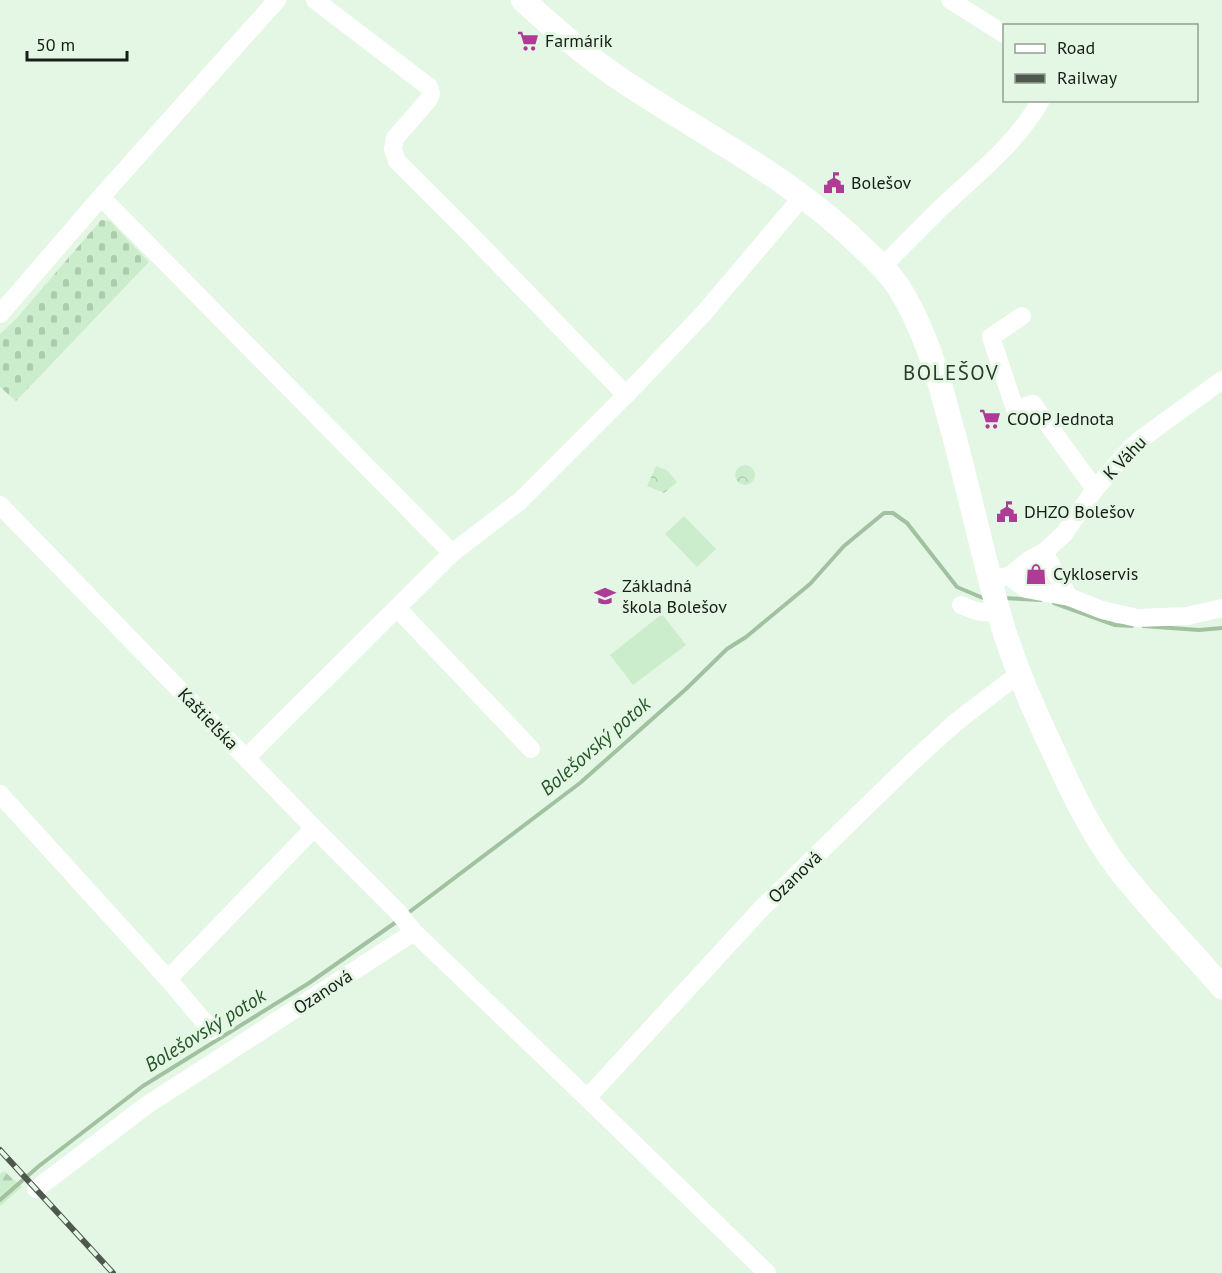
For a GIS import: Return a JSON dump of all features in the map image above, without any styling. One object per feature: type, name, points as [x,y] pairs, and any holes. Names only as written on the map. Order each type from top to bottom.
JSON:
[{"type":"main road","points":[[523,0],[588,57],[617,78],[754,162],[803,196],[853,238],[897,285],[933,359],[1019,674],[1070,789],[1117,866],[1222,987]]},
{"type":"street","points":[[0,314],[276,0]]},
{"type":"street","points":[[315,0],[429,87],[431,93],[429,99],[395,138],[393,149],[397,161],[626,395]]},
{"type":"street","points":[[950,0],[1003,33]]},
{"type":"street","points":[[882,267],[934,214],[1004,149],[1034,113],[1040,102]]},
{"type":"street","points":[[246,759],[452,553],[520,501],[626,395],[704,313],[803,196]]},
{"type":"street","points":[[101,197],[452,553]]},
{"type":"street","points":[[1022,316],[991,337],[1015,409],[1033,404],[1095,489]]},
{"type":"street","name":"K Váhu","points":[[998,591],[1029,560],[1044,552],[1064,534],[1095,489],[1140,439],[1222,380]]},
{"type":"street","name":"Kaštieľska","points":[[0,505],[406,922]]},
{"type":"street","points":[[1044,552],[1069,597]]},
{"type":"street","points":[[961,606],[988,614],[998,591],[1026,589],[1069,597],[1102,610],[1137,618],[1187,616],[1222,608]]},
{"type":"street","points":[[397,608],[531,749]]},
{"type":"street","name":"Ozanová","points":[[587,1098],[760,910],[911,763],[956,722],[1019,674]]},
{"type":"street","points":[[0,794],[212,1031]]},
{"type":"street","points":[[168,980],[314,828]]},
{"type":"street","points":[[406,922],[767,1273]]},
{"type":"street","name":"Ozanová","points":[[36,1189],[147,1105],[406,922]]},
{"type":"green space","points":[[101,220],[110,221],[149,262],[16,401],[0,387],[0,334],[16,319]]},
{"type":"green space","points":[[741,465],[749,465],[755,471],[755,479],[749,485],[741,485],[735,479],[735,471]]},
{"type":"green space","points":[[656,466],[667,470],[677,482],[664,493],[647,486]]},
{"type":"green space","points":[[684,516],[716,549],[697,567],[665,534]]},
{"type":"green space","points":[[662,614],[686,645],[633,685],[610,655]]},
{"type":"green space","points":[[4,1171],[22,1187],[0,1206],[0,1174]]},
{"type":"waterway","name":"Bolešovský potok","points":[[408,913],[580,783],[686,689],[727,649],[746,637],[810,584],[844,546],[884,513],[893,513],[907,523],[957,587],[987,598]]},
{"type":"waterway","name":"Bolešovský potok","points":[[1003,598],[1041,600]]},
{"type":"waterway","name":"Bolešovský potok","points":[[1054,603],[1115,625],[1132,626]]},
{"type":"waterway","name":"Bolešovský potok","points":[[1143,626],[1199,630],[1222,628]]},
{"type":"waterway","name":"Bolešovský potok","points":[[0,1200],[39,1166],[143,1086],[309,983],[399,920]]},
{"type":"railway","points":[[0,1150],[113,1273]]},
{"type":"place","name":"Farmárik","points":[[528,41]]},
{"type":"place","name":"Bolešov","points":[[834,183]]},
{"type":"place","name":"COOP Jednota","points":[[990,419]]},
{"type":"place","name":"DHZO Bolešov","points":[[1007,512]]},
{"type":"place","name":"Cykloservis","points":[[1036,574]]},
{"type":"place","name":"Základná škola Bolešov","points":[[605,596]]},
{"type":"district","name":"BOLEŠOV","points":[[951,373]]}]
